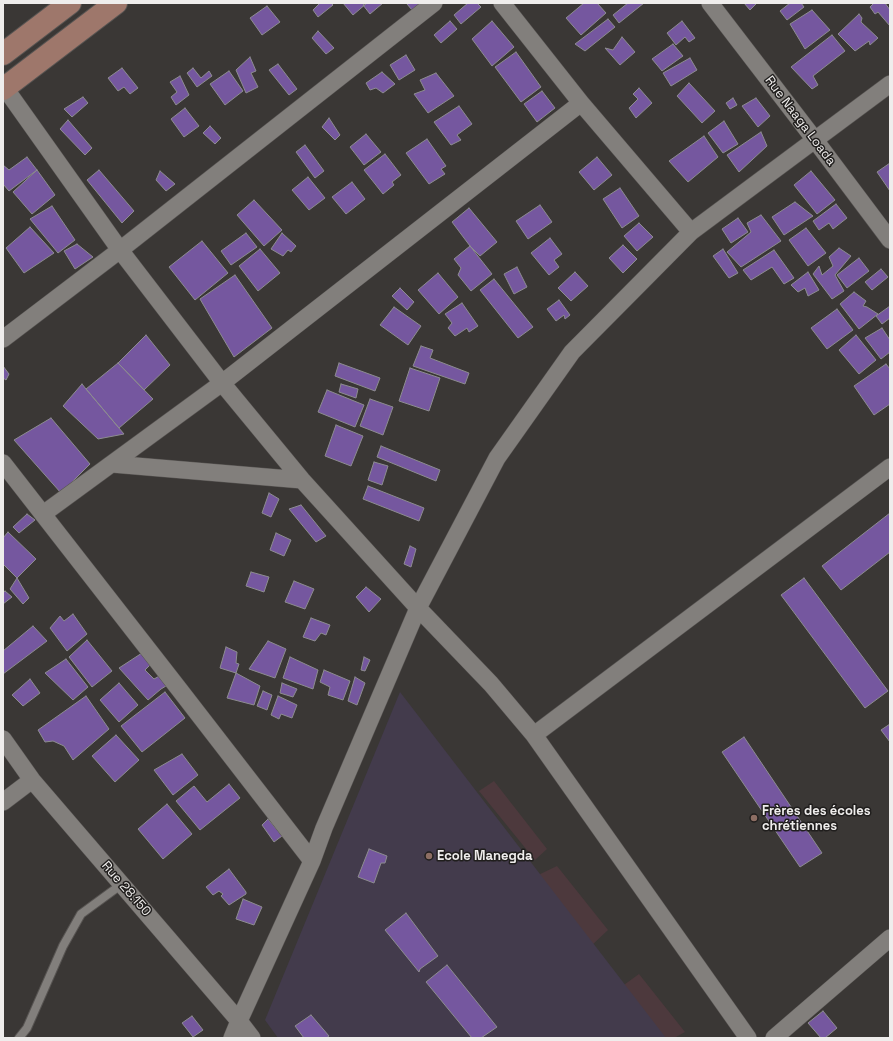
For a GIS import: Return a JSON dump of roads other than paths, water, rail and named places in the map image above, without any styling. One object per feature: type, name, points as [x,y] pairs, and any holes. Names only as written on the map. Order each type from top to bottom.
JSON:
[{"type":"main road","points":[[3,54],[70,3]]},
{"type":"main road","points":[[4,88],[116,3]]},
{"type":"street","points":[[3,339],[120,250],[434,3]]},
{"type":"street","points":[[502,3],[581,103],[691,232]]},
{"type":"street","name":"Rue Naaga Loada","points":[[710,3],[890,240]]},
{"type":"street","points":[[232,1038],[312,861],[324,828],[418,608],[497,458],[572,352],[691,232],[890,84]]},
{"type":"street","points":[[4,88],[120,250],[222,383],[302,480],[418,608],[491,684],[534,734],[748,1038]]},
{"type":"street","points":[[43,514],[222,383],[581,103]]},
{"type":"street","points":[[3,463],[175,682],[312,861]]},
{"type":"street","points":[[112,464],[302,480]]},
{"type":"street","points":[[534,734],[890,467]]},
{"type":"street","name":"Rue 28.150","points":[[3,739],[32,780],[252,1038]]},
{"type":"street","points":[[3,802],[32,780]]},
{"type":"street","points":[[774,1038],[890,938]]},
{"type":"lane","points":[[19,1038],[28,1028],[63,946],[81,914],[122,884]]},
{"type":"place","name":"Frères des écoles chrétiennes","points":[[754,818]]},
{"type":"place","name":"Ecole Manegda","points":[[429,856]]}]
